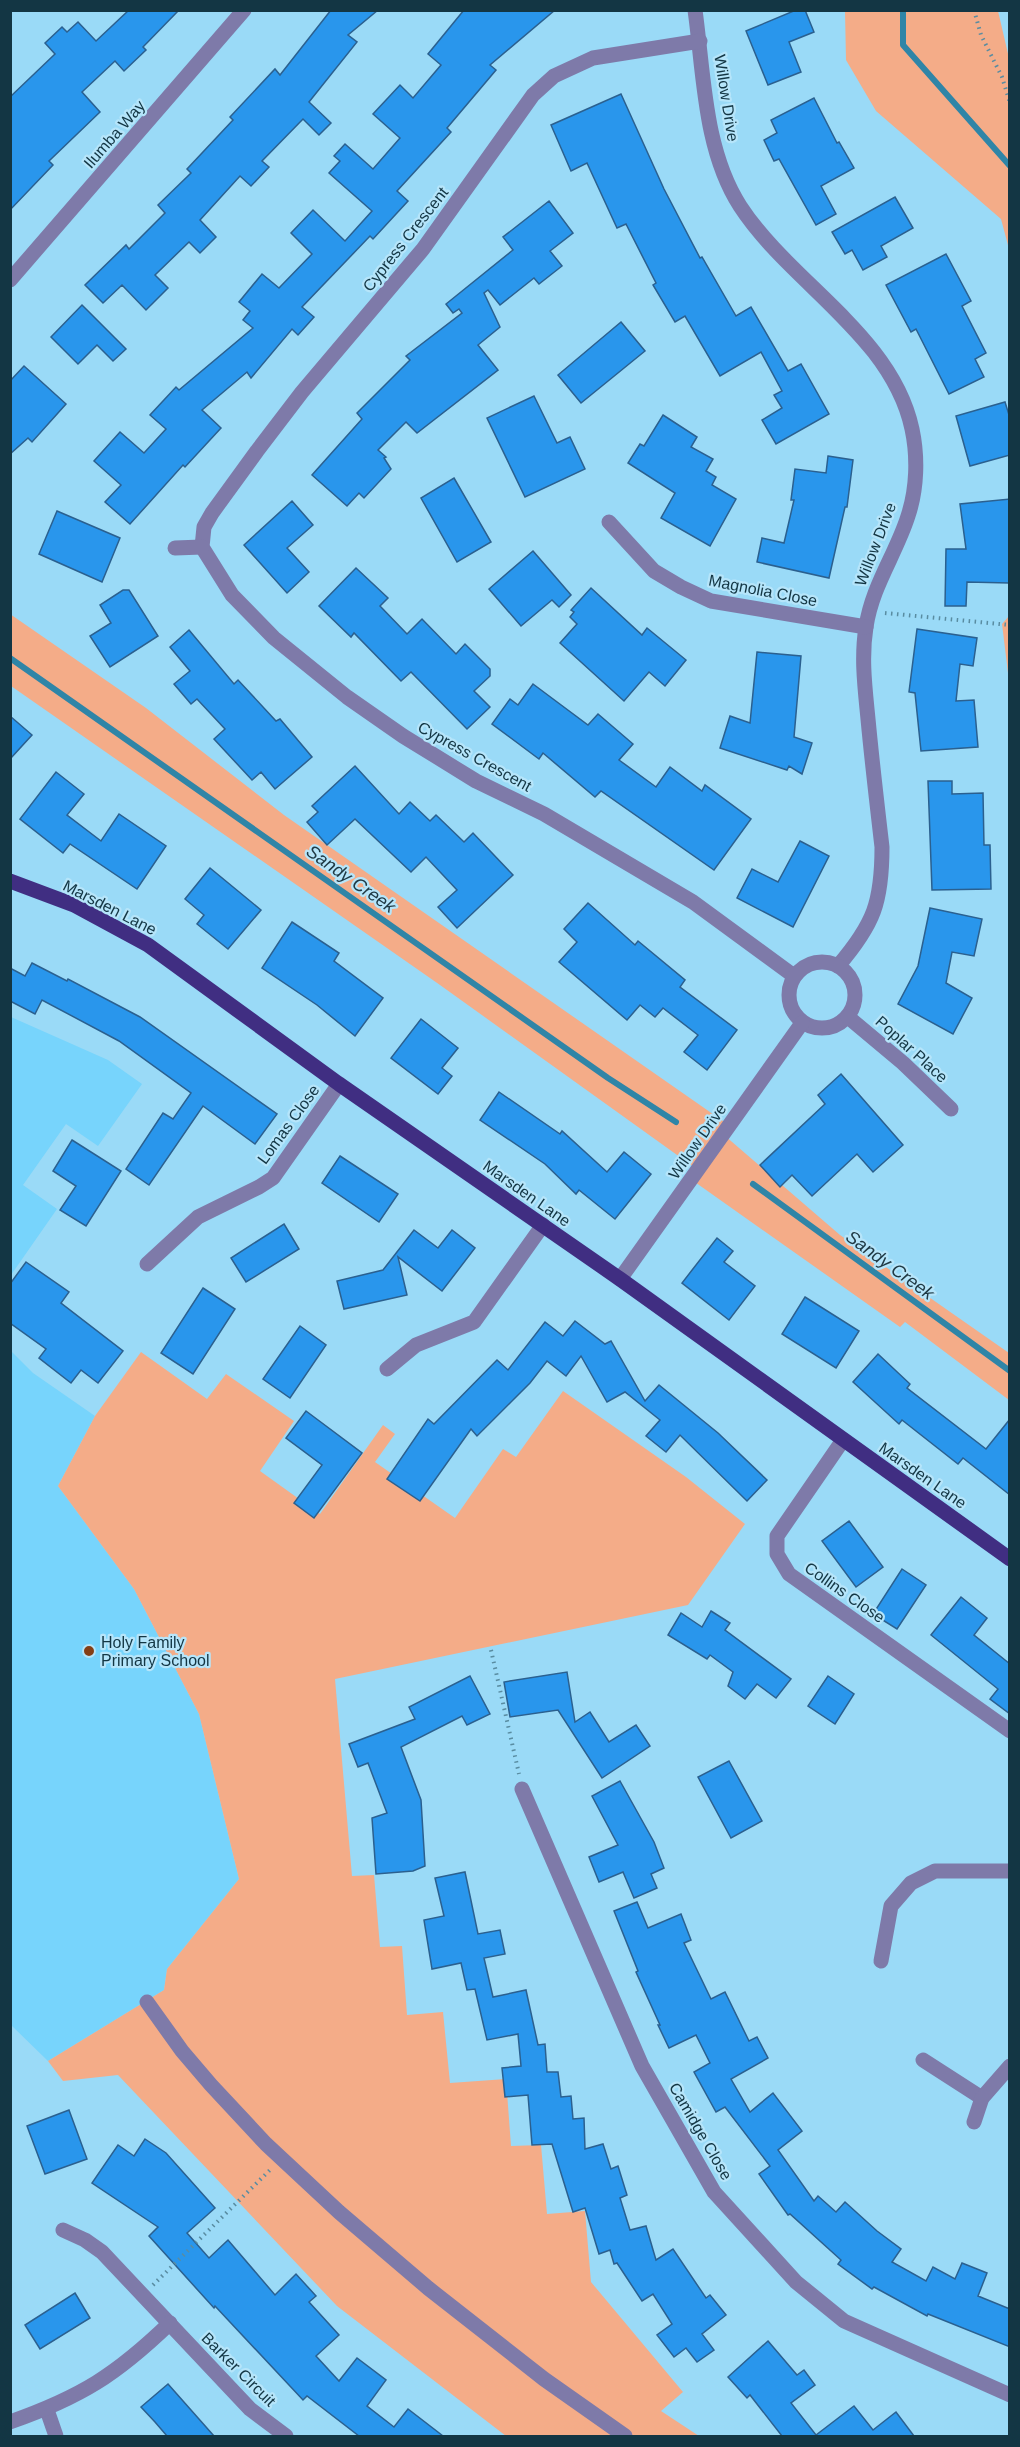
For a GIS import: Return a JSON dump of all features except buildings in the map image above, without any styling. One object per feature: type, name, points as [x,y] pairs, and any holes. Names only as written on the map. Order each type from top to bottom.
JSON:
[{"type":"main road","name":"Marsden Lane","points":[[10,881],[74,905],[148,945],[339,1084],[620,1279],[1010,1559]]},
{"type":"street","name":"Ilumba Way","points":[[10,280],[244,10]]},
{"type":"street","name":"Willow Drive","points":[[695,10],[712,136],[728,185],[756,227],[860,338],[899,389],[916,456],[915,482],[908,515],[880,576],[866,627],[863,668],[882,847],[882,876],[878,901],[872,918],[861,939],[838,966]]},
{"type":"street","name":"Cypress Crescent","points":[[700,41],[593,58],[554,76],[533,96],[423,249],[302,392],[257,451],[204,526],[202,547],[232,595],[274,638],[347,697],[402,736],[476,781],[544,814],[693,902],[794,976]]},
{"type":"street","name":"Magnolia Close","points":[[609,522],[654,571],[711,601],[866,627]]},
{"type":"street","points":[[175,548],[202,547]]},
{"type":"street","points":[[827,962],[838,966],[849,976],[855,989],[854,1004],[848,1017],[838,1025],[826,1029],[813,1028],[802,1023],[793,1013],[788,1001],[789,988],[794,976],[803,967],[814,963],[827,962]]},
{"type":"street","name":"Poplar Place","points":[[848,1017],[903,1063],[951,1109]]},
{"type":"street","name":"Willow Drive","points":[[620,1279],[802,1023]]},
{"type":"street","name":"Lomas Close","points":[[147,1264],[198,1217],[260,1187],[273,1178],[339,1084]]},
{"type":"street","points":[[387,1369],[416,1345],[474,1322],[543,1225]]},
{"type":"street","name":"Collins Close","points":[[843,1440],[777,1536],[777,1554],[789,1574],[1010,1731]]},
{"type":"street","name":"Camidge Close","points":[[522,1789],[642,2066],[714,2192],[796,2282],[844,2322],[1010,2395]]},
{"type":"street","points":[[881,1961],[891,1906],[911,1882],[935,1871],[1010,1871]]},
{"type":"street","points":[[147,2002],[196,2068],[282,2159],[339,2212],[428,2288],[544,2379],[625,2436]]},
{"type":"street","points":[[923,2060],[982,2098]]},
{"type":"street","points":[[974,2122],[982,2098],[1010,2066]]},
{"type":"street","name":"Barker Circuit","points":[[63,2230],[85,2240],[102,2252],[250,2409],[286,2436]]},
{"type":"street","points":[[10,2422],[46,2410],[120,2369],[170,2323]]},
{"type":"street","points":[[46,2410],[56,2436]]},
{"type":"path","points":[[974,10],[981,36],[1002,77],[1010,103]]},
{"type":"path","points":[[870,611],[1010,625]]},
{"type":"path","points":[[491,1650],[522,1789]]},
{"type":"path","points":[[144,2294],[282,2159]]},
{"type":"shaded area","points":[[845,11],[998,11],[1009,58],[1009,249],[1001,219],[876,111],[846,60]]},
{"type":"shaded area","points":[[10,614],[146,708],[284,815],[730,1126],[724,1135],[840,1235],[1009,1353],[1009,1400],[905,1322],[900,1327],[692,1180],[698,1170],[440,985],[11,686]]},
{"type":"shaded area","points":[[1009,616],[1009,681],[1002,624]]},
{"type":"shaded area","points":[[11,1017],[108,1060],[142,1084],[98,1146],[66,1124],[23,1185],[57,1209],[11,1275]]},
{"type":"shaded area","name":"Holy Family Primary School","points":[[10,1350],[33,1373],[95,1416],[58,1486],[134,1589],[199,1714],[239,1879],[167,1969],[164,1990],[48,2061],[11,2025]]},
{"type":"shaded area","points":[[141,1352],[207,1399],[226,1374],[294,1421],[260,1471],[320,1514],[383,1425],[395,1434],[375,1462],[455,1518],[503,1449],[516,1457],[563,1391],[686,1477],[745,1524],[688,1605],[335,1679],[352,1876],[374,1875],[380,1947],[402,1946],[407,2015],[443,2012],[450,2083],[506,2079],[511,2146],[541,2145],[547,2214],[585,2211],[591,2282],[683,2392],[661,2411],[699,2436],[506,2436],[337,2306],[118,2075],[63,2081],[48,2061],[164,1990],[167,1969],[239,1879],[199,1714],[134,1589],[58,1486],[95,1416]]},
{"type":"waterway","points":[[903,10],[903,45],[1010,166]]},
{"type":"waterway","name":"Sandy Creek","points":[[10,658],[608,1078],[676,1122]]},
{"type":"waterway","name":"Sandy Creek","points":[[753,1184],[1010,1371]]},
{"type":"place","name":"Holy Family Primary School","points":[[89,1651]]}]
